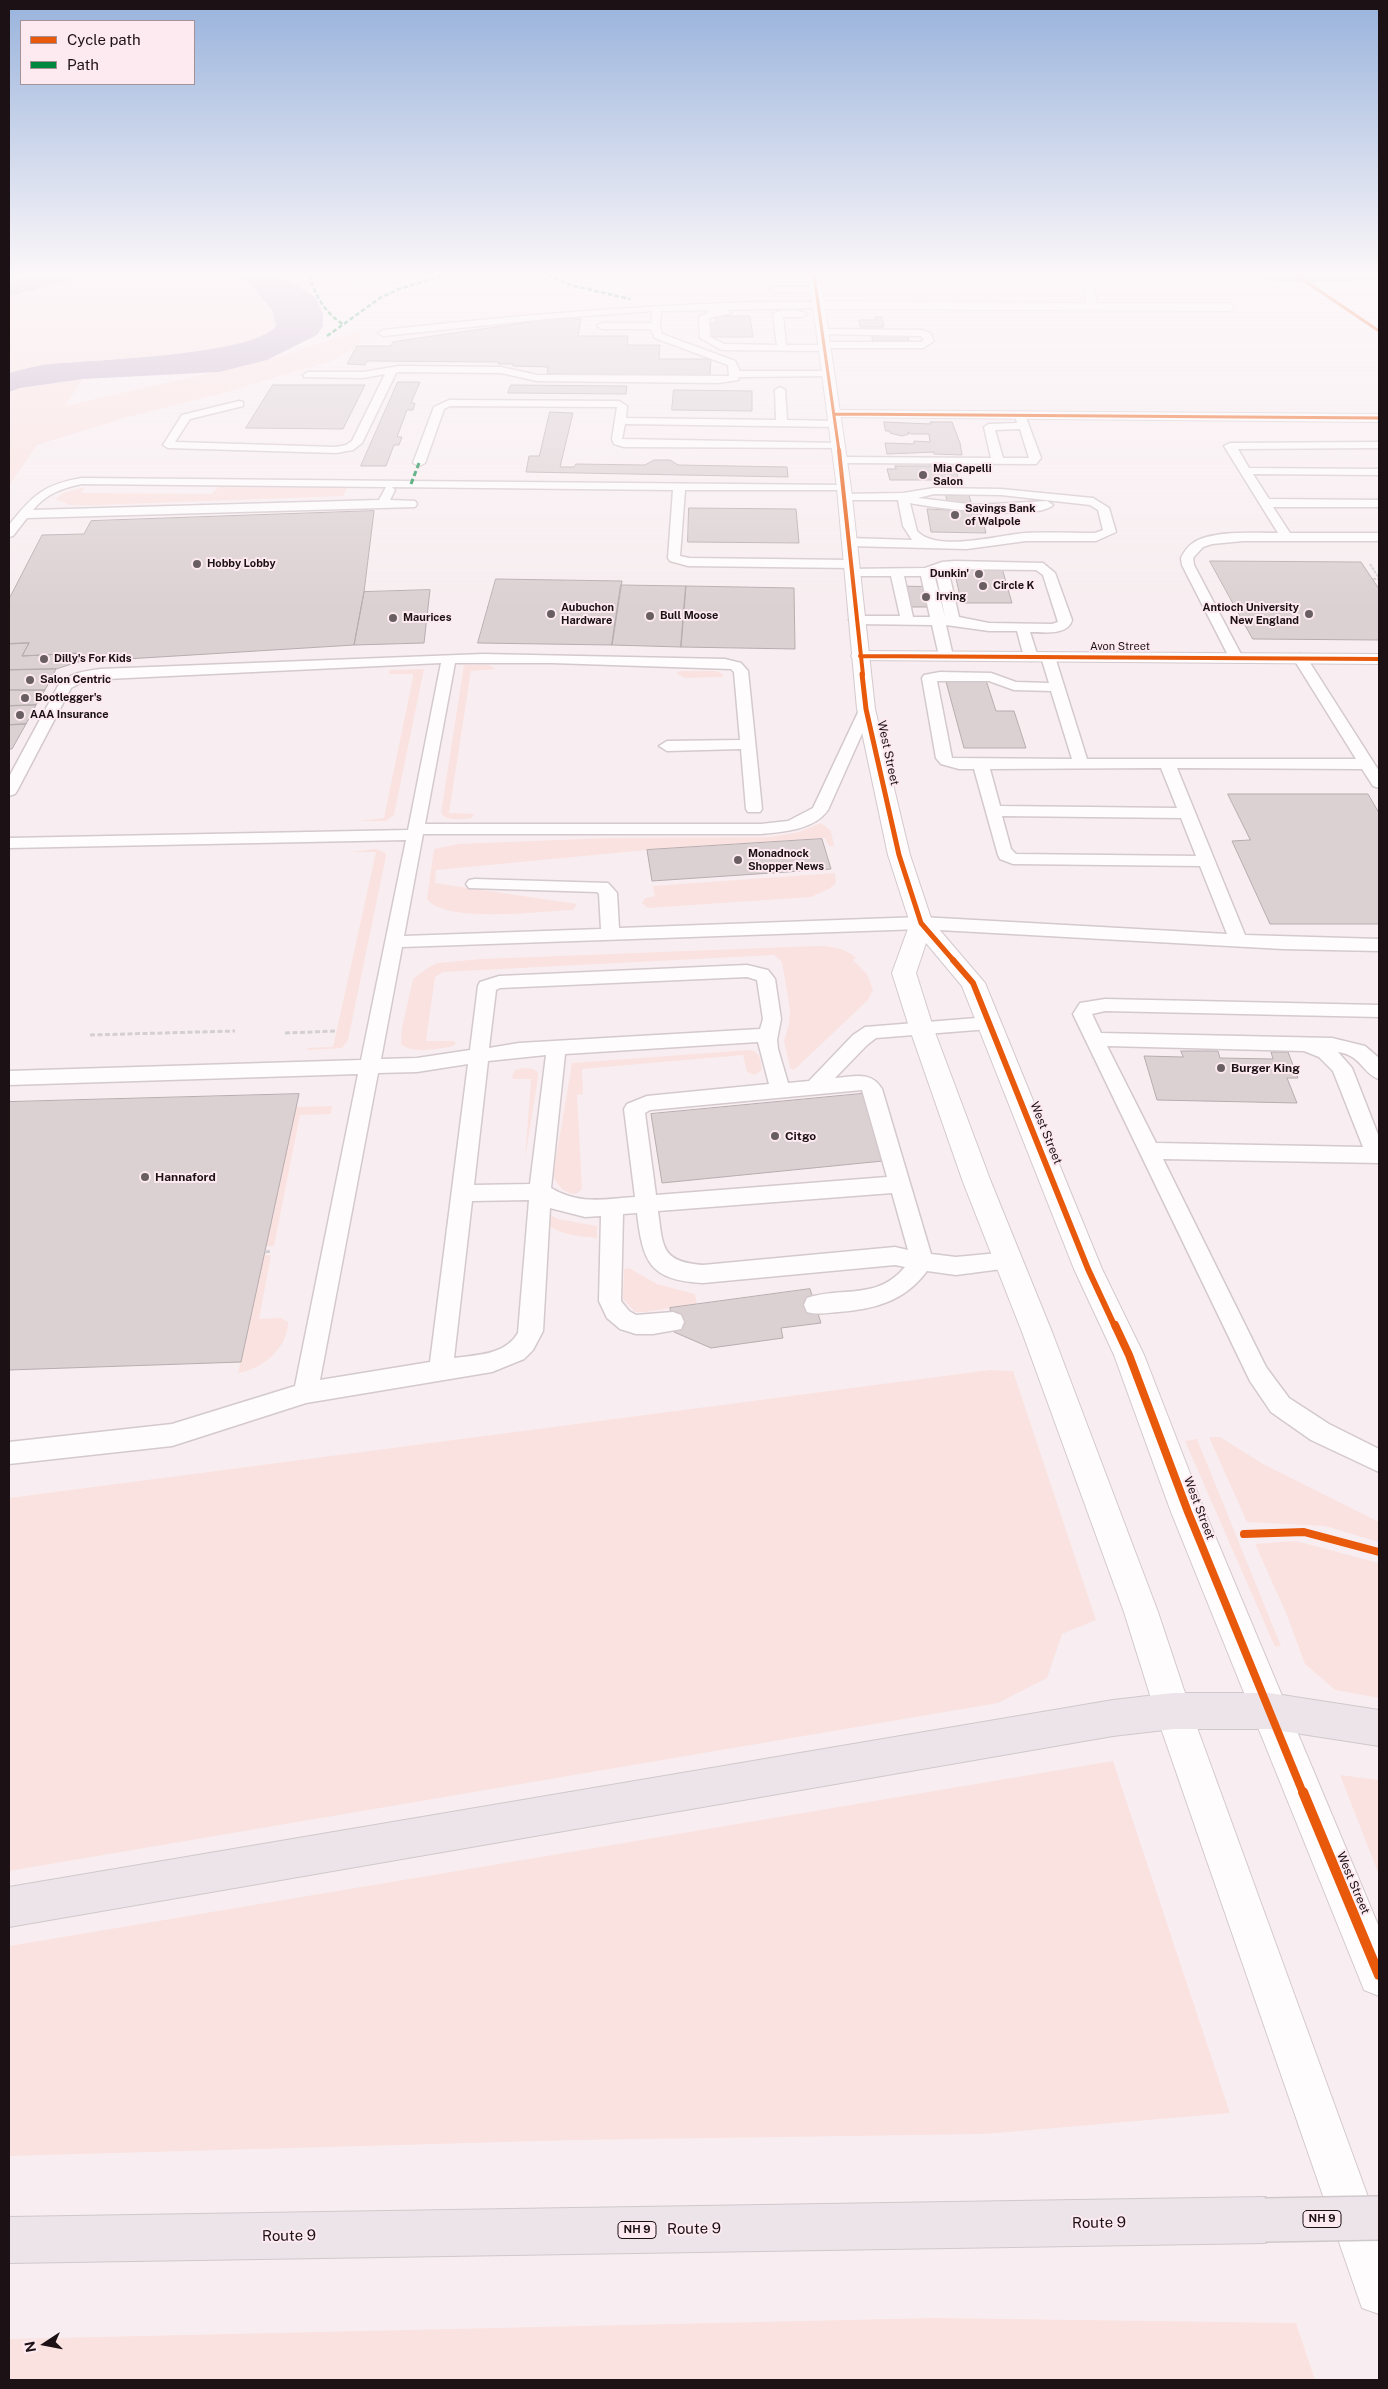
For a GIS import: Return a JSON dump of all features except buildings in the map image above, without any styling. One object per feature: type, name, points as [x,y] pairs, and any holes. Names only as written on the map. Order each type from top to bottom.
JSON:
[{"type":"highway","points":[[9,1907],[1103,1719],[1173,1711],[1268,1711],[1379,1728]]},
{"type":"highway","name":"Route 9","points":[[9,2240],[1379,2218]]},
{"type":"street","name":"West Street","points":[[831,386],[845,492],[866,709],[899,855],[921,923],[973,983],[1088,1268],[1129,1355],[1188,1512],[1268,1711],[1379,1975]]},
{"type":"street","points":[[836,419],[1379,418]]},
{"type":"street","name":"Avon Street","points":[[860,656],[1379,659]]},
{"type":"street","points":[[921,923],[904,973],[922,1027],[1141,1612],[1173,1711],[1379,2291]]},
{"type":"lane","points":[[240,404],[186,417],[168,445],[336,450],[350,448],[357,443],[384,386]]},
{"type":"lane","points":[[780,390],[782,423]]},
{"type":"lane","points":[[419,463],[439,407],[449,403],[614,404],[622,406],[617,439],[618,442],[624,444],[998,462],[1035,461],[1022,420],[989,426],[998,462]]},
{"type":"lane","points":[[620,420],[782,423],[836,419]]},
{"type":"lane","points":[[1286,537],[1230,446],[1379,445]]},
{"type":"lane","points":[[1245,471],[1379,472]]},
{"type":"lane","points":[[9,533],[46,490],[62,484],[82,481],[679,487],[845,492],[903,498],[934,491],[1001,492],[1101,505],[1106,513],[1110,532],[1096,537],[1026,537],[979,545],[849,542]]},
{"type":"lane","points":[[383,504],[392,484]]},
{"type":"lane","points":[[679,487],[674,558],[676,560],[851,568],[897,573],[912,578],[955,564],[1032,565],[1045,569],[1065,620],[1064,624],[1052,628],[984,627],[920,616],[906,620],[856,620]]},
{"type":"lane","points":[[903,498],[911,534],[922,541],[936,544]]},
{"type":"lane","points":[[1264,503],[1379,503]]},
{"type":"lane","points":[[25,514],[411,504]]},
{"type":"lane","points":[[1236,658],[1188,565],[1187,558],[1199,544],[1210,540],[1244,537],[1379,537]]},
{"type":"lane","points":[[942,567],[953,621]]},
{"type":"lane","points":[[927,572],[946,656]]},
{"type":"lane","points":[[897,573],[906,620]]},
{"type":"lane","points":[[1022,627],[1057,687],[1081,764]]},
{"type":"lane","points":[[1300,658],[1374,772]]},
{"type":"lane","points":[[306,1393],[449,659]]},
{"type":"lane","points":[[9,791],[65,686],[76,678],[100,673],[449,659],[559,659],[590,662],[731,664],[741,671],[754,809]]},
{"type":"lane","points":[[1057,687],[1014,686],[991,677],[940,676],[929,678],[944,758],[953,764],[1167,764],[1203,762],[1374,772]]},
{"type":"lane","points":[[9,843],[415,832],[671,829],[761,830],[787,827],[808,820],[820,810],[866,709]]},
{"type":"lane","points":[[668,746],[748,744]]},
{"type":"lane","points":[[981,764],[1003,849],[1006,855],[1013,859],[1207,862]]},
{"type":"lane","points":[[1167,764],[1238,940]]},
{"type":"lane","points":[[993,811],[1188,813]]},
{"type":"lane","points":[[475,884],[602,887],[608,893],[610,933]]},
{"type":"lane","points":[[393,942],[921,923],[1379,946]]},
{"type":"lane","points":[[1340,945],[1379,958]]},
{"type":"lane","points":[[441,1371],[487,986],[499,982],[756,972],[762,974],[766,979],[772,1019],[768,1035],[768,1049],[781,1091]]},
{"type":"lane","points":[[1379,1011],[1105,1005],[1087,1007],[1082,1014],[1258,1374],[1280,1405],[1320,1432],[1379,1461]]},
{"type":"lane","points":[[814,1088],[864,1036],[879,1031],[989,1023]]},
{"type":"lane","points":[[9,1078],[431,1064],[519,1050],[768,1035]]},
{"type":"lane","points":[[1094,1039],[1348,1046],[1368,1056],[1379,1072]]},
{"type":"lane","points":[[1149,1151],[1378,1155],[1342,1068],[1326,1052],[1306,1044]]},
{"type":"lane","points":[[9,1453],[172,1434],[306,1393],[507,1358],[519,1351],[527,1342],[531,1331],[540,1192],[556,1048]]},
{"type":"lane","points":[[815,1305],[881,1297],[896,1290],[911,1278],[922,1261],[872,1089],[868,1084],[861,1083],[647,1103],[634,1109],[646,1206],[655,1255],[665,1266],[684,1273],[703,1274],[895,1256],[922,1261],[951,1266],[1008,1261]]},
{"type":"lane","points":[[462,1193],[540,1192],[559,1203],[572,1207],[612,1208],[900,1184]]},
{"type":"lane","points":[[612,1208],[610,1301],[615,1314],[625,1322],[642,1326],[673,1322]]},
{"type":"path","points":[[1372,579],[1379,579]]},
{"type":"path","points":[[90,1034],[235,1031]]},
{"type":"path","points":[[285,1032],[336,1031]]},
{"type":"path","points":[[265,1252],[272,1251]]},
{"type":"shaded area","points":[[9,386],[31,386],[20,388],[9,392]]},
{"type":"shaded area","points":[[31,386],[78,386],[65,406],[151,386],[245,386],[124,418],[37,445],[9,486],[9,392]]},
{"type":"shaded area","points":[[85,487],[81,493],[212,494],[218,487],[347,488],[343,496],[98,505],[70,505],[56,499],[63,493]]},
{"type":"shaded area","points":[[464,665],[489,665],[496,669],[471,671],[449,813],[474,814],[472,818],[455,819],[447,818],[441,813]]},
{"type":"shaded area","points":[[424,669],[394,815],[386,821],[359,821],[384,818],[412,682],[413,674],[389,674],[390,670]]},
{"type":"shaded area","points":[[681,671],[716,671],[723,674],[723,677],[685,678],[677,674],[677,672]]},
{"type":"shaded area","points":[[821,823],[831,831],[834,846],[829,846],[825,838],[647,850],[436,870],[435,883],[577,904],[573,910],[518,914],[473,914],[437,907],[427,899],[434,849],[459,844],[607,838],[769,837],[799,832]]},
{"type":"shaded area","points":[[376,849],[385,853],[386,856],[348,1040],[342,1048],[309,1050],[306,1048],[333,1047],[376,852],[351,852]]},
{"type":"shaded area","points":[[835,873],[836,883],[829,889],[811,897],[648,908],[642,903],[645,898],[655,896],[653,886]]},
{"type":"shaded area","points":[[815,946],[837,948],[851,954],[856,958],[853,960],[867,974],[873,990],[868,1000],[794,1070],[790,1068],[784,1041],[790,1010],[782,962],[774,955],[443,972],[435,977],[426,1041],[454,1041],[456,1044],[447,1047],[418,1050],[401,1044],[402,1028],[413,979],[437,963],[481,959]]},
{"type":"shaded area","points":[[749,1050],[756,1052],[760,1060],[762,1070],[755,1075],[747,1072],[743,1055],[582,1069],[583,1094],[577,1095],[582,1189],[576,1194],[565,1191],[557,1183],[553,1176],[572,1063]]},
{"type":"shaded area","points":[[523,1068],[533,1069],[538,1072],[525,1159],[531,1079],[513,1079],[512,1076],[515,1070]]},
{"type":"shaded area","points":[[332,1106],[331,1114],[300,1115],[274,1246],[266,1246],[296,1107]]},
{"type":"shaded area","points":[[547,1213],[558,1219],[597,1226],[597,1238],[571,1235],[553,1228],[547,1224]]},
{"type":"shaded area","points":[[264,1255],[271,1255],[259,1319],[281,1318],[288,1322],[287,1331],[279,1349],[265,1362],[247,1371],[238,1373]]},
{"type":"shaded area","points":[[629,1268],[657,1284],[695,1294],[697,1304],[635,1312],[623,1299],[624,1269]]},
{"type":"shaded area","points":[[990,1370],[1013,1371],[1096,1620],[1062,1634],[1047,1678],[998,1703],[9,1871],[9,1498]]},
{"type":"shaded area","points":[[1209,1437],[1220,1437],[1263,1464],[1379,1522],[1379,1542],[1325,1526],[1247,1522]]},
{"type":"shaded area","points":[[1197,1439],[1281,1646],[1275,1647],[1185,1441]]},
{"type":"shaded area","points":[[1296,1541],[1379,1563],[1379,1698],[1335,1690],[1305,1664],[1286,1613],[1255,1544]]},
{"type":"shaded area","points":[[1113,1761],[1230,2113],[985,2134],[577,2140],[9,2156],[9,1946]]},
{"type":"shaded area","points":[[1340,1775],[1379,1780],[1379,1875]]},
{"type":"shaded area","points":[[935,2318],[1296,2323],[1315,2380],[9,2380],[9,2339]]},
{"type":"marked path","points":[[411,484],[419,463]]},
{"type":"cycle path","points":[[830,386],[844,488],[866,709],[899,855],[921,923],[973,983],[1088,1269],[1129,1355],[1188,1512],[1379,1975]]},
{"type":"cycle path","points":[[835,414],[1379,418]]},
{"type":"cycle path","points":[[860,656],[1379,659]]},
{"type":"cycle path","points":[[1244,1534],[1304,1532],[1379,1552]]},
{"type":"place","name":"Mia Capelli Salon","points":[[923,475]]},
{"type":"place","name":"Savings Bank of Walpole","points":[[955,515]]},
{"type":"place","name":"Hobby Lobby","points":[[197,564]]},
{"type":"place","name":"Dunkin'","points":[[979,574]]},
{"type":"place","name":"Circle K","points":[[983,586]]},
{"type":"place","name":"Irving","points":[[926,597]]},
{"type":"place","name":"Aubuchon Hardware","points":[[551,614]]},
{"type":"place","name":"Antioch University New England","points":[[1309,614]]},
{"type":"place","name":"Bull Moose","points":[[650,616]]},
{"type":"place","name":"Maurices","points":[[393,618]]},
{"type":"place","name":"Dilly's For Kids","points":[[44,659]]},
{"type":"place","name":"Salon Centric","points":[[30,680]]},
{"type":"place","name":"Bootlegger's","points":[[25,698]]},
{"type":"place","name":"AAA Insurance","points":[[20,715]]},
{"type":"place","name":"Monadnock Shopper News","points":[[738,860]]},
{"type":"place","name":"Burger King","points":[[1221,1068]]},
{"type":"place","name":"Citgo","points":[[775,1136]]},
{"type":"place","name":"Hannaford","points":[[145,1177]]}]
